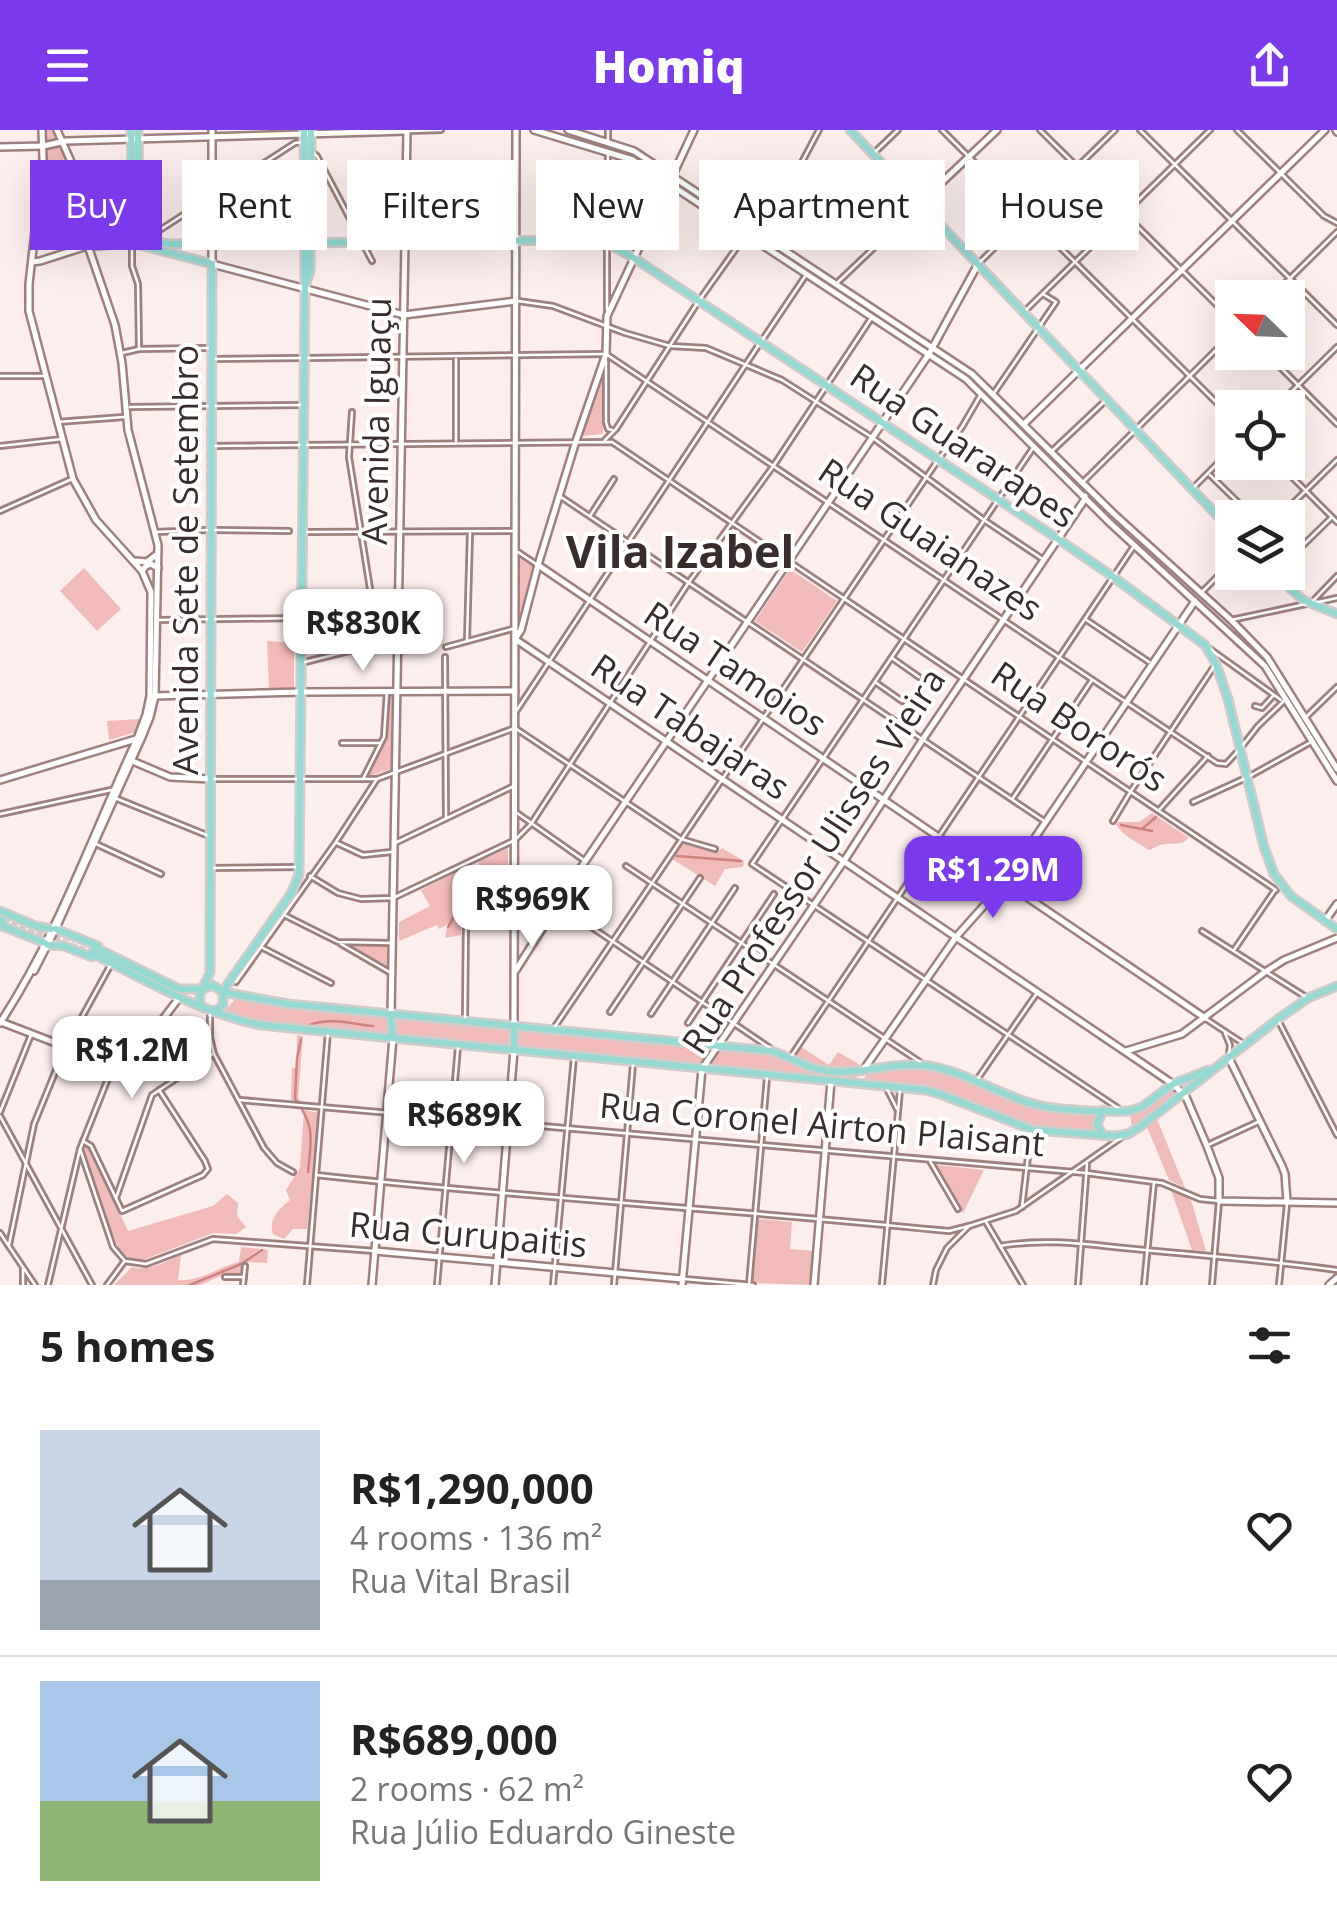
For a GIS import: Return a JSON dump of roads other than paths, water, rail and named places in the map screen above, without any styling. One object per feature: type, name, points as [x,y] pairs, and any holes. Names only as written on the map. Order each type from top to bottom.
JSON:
[{"type":"main road","points":[[850,130],[879,160]]},
{"type":"main road","points":[[134,160],[135,135]]},
{"type":"main road","points":[[135,135],[136,160]]},
{"type":"main road","points":[[304,135],[311,160]]},
{"type":"main road","points":[[304,135],[305,160]]},
{"type":"main road","points":[[945,230],[1215,513]]},
{"type":"main road","points":[[516,240],[536,240]]},
{"type":"main road","points":[[162,250],[212,264]]},
{"type":"main road","points":[[206,1009],[222,1007],[229,986],[291,894],[299,866],[308,250]]},
{"type":"main road","name":"Rua Guararapes","points":[[620,250],[1058,538],[1205,645]]},
{"type":"main road","name":"Avenida Sete de Setembro","points":[[203,989],[210,972],[212,264]]},
{"type":"main road","points":[[1290,590],[1310,604],[1337,614]]},
{"type":"main road","points":[[1205,645],[1216,664],[1278,888],[1337,929]]},
{"type":"main road","points":[[1266,883],[1274,874]]},
{"type":"main road","points":[[285,911],[291,894]]},
{"type":"main road","points":[[1,918],[80,938],[117,955],[132,970]]},
{"type":"main road","points":[[1,918],[47,944],[76,950],[179,990],[229,986]]},
{"type":"main road","points":[[93,950],[179,998],[260,1024],[900,1088],[940,1094],[1032,1130],[1102,1135],[1141,1126],[1278,1018],[1308,998],[1337,986]]},
{"type":"main road","points":[[210,972],[218,980],[262,1001],[776,1052],[830,1072],[924,1065],[1030,1103],[1103,1110],[1142,1107],[1174,1084],[1214,1068]]},
{"type":"main road","points":[[203,989],[199,1000],[206,1009]]},
{"type":"main road","points":[[179,998],[192,990]]},
{"type":"main road","points":[[392,1014],[393,1038]]},
{"type":"main road","points":[[514,1025],[514,1050]]},
{"type":"main road","points":[[853,1084],[865,1071]]},
{"type":"main road","points":[[864,1086],[865,1071]]},
{"type":"main road","points":[[1102,1135],[1097,1124],[1103,1110]]},
{"type":"main road","points":[[1122,1111],[1128,1126]]},
{"type":"street","points":[[42,130],[29,311],[73,479],[96,520],[135,561],[149,586],[152,696]]},
{"type":"street","points":[[57,130],[70,160]]},
{"type":"street","name":"Avenida Iguaçu","points":[[406,160],[407,130]]},
{"type":"street","points":[[0,147],[135,135],[442,130]]},
{"type":"street","points":[[516,130],[516,160]]},
{"type":"street","points":[[534,130],[633,160]]},
{"type":"street","points":[[568,130],[632,149],[649,160]]},
{"type":"street","points":[[608,130],[608,141]]},
{"type":"street","points":[[679,163],[694,130]]},
{"type":"street","points":[[803,160],[819,130]]},
{"type":"street","points":[[873,154],[898,130]]},
{"type":"street","points":[[942,130],[972,160]]},
{"type":"street","points":[[945,180],[997,130]]},
{"type":"street","points":[[1040,130],[1070,160]]},
{"type":"street","points":[[1084,160],[1115,130]]},
{"type":"street","points":[[1140,130],[1337,325]]},
{"type":"street","points":[[1139,199],[1210,130]]},
{"type":"street","points":[[1237,130],[1324,216],[1337,224]]},
{"type":"street","points":[[1024,424],[1324,130]]},
{"type":"street","name":"Avenida Sete de Setembro","points":[[212,133],[212,160]]},
{"type":"street","points":[[266,160],[304,135]]},
{"type":"street","points":[[608,151],[608,160]]},
{"type":"street","points":[[311,153],[317,156],[347,212]]},
{"type":"street","points":[[1139,228],[1215,303]]},
{"type":"street","points":[[1290,278],[1337,232]]},
{"type":"street","points":[[32,262],[74,250]]},
{"type":"street","points":[[54,929],[140,738],[152,696],[156,620],[155,532],[126,416],[112,315],[88,250]]},
{"type":"street","points":[[137,250],[132,266],[138,284],[138,349]]},
{"type":"street","name":"Avenida Sete de Setembro","points":[[212,250],[212,264]]},
{"type":"street","points":[[367,250],[372,261]]},
{"type":"street","name":"Avenida Iguaçu","points":[[392,1014],[405,250]]},
{"type":"street","points":[[516,250],[519,626]]},
{"type":"street","points":[[607,250],[606,424],[610,430],[616,429]]},
{"type":"street","points":[[607,316],[638,250]]},
{"type":"street","points":[[212,446],[604,440],[616,429],[735,250]]},
{"type":"street","points":[[770,250],[872,316],[967,370],[994,394],[1272,662],[1337,769]]},
{"type":"street","points":[[786,250],[931,350],[959,374],[1134,546],[1265,666],[1337,781]]},
{"type":"street","points":[[836,283],[871,250]]},
{"type":"street","points":[[514,972],[884,422],[931,350],[978,264],[992,250]]},
{"type":"street","points":[[1063,250],[1215,401]]},
{"type":"street","points":[[1024,312],[1087,250]]},
{"type":"street","points":[[212,264],[404,315],[516,301],[554,306],[670,346],[701,346],[782,380],[816,400],[1044,560]]},
{"type":"street","points":[[515,713],[806,274]]},
{"type":"street","points":[[994,394],[1056,302],[1043,294]]},
{"type":"street","points":[[607,298],[615,298]]},
{"type":"street","points":[[310,876],[338,893],[360,899],[394,898],[515,840],[531,824],[689,582],[774,465],[872,316]]},
{"type":"street","points":[[1293,390],[1337,347]]},
{"type":"street","points":[[120,353],[138,349],[212,348]]},
{"type":"street","points":[[1082,483],[1215,351]]},
{"type":"street","points":[[212,359],[606,354]]},
{"type":"street","points":[[514,1025],[515,639],[606,354]]},
{"type":"street","name":"Rua Guaianazes","points":[[606,354],[1220,764],[1226,764],[1241,748]]},
{"type":"street","points":[[456,356],[456,442]]},
{"type":"street","points":[[1283,370],[1337,424]]},
{"type":"street","points":[[0,376],[45,376]]},
{"type":"street","points":[[553,1029],[982,394]]},
{"type":"street","points":[[1051,452],[1107,399]]},
{"type":"street","points":[[125,407],[304,404]]},
{"type":"street","points":[[352,412],[348,444],[376,622],[398,623]]},
{"type":"street","points":[[57,422],[126,416]]},
{"type":"street","points":[[0,446],[62,439]]},
{"type":"street","name":"Rua Bororós","points":[[604,440],[670,480],[1278,888]]},
{"type":"street","points":[[1034,447],[752,864],[1122,1111]]},
{"type":"street","points":[[1297,500],[1337,460]]},
{"type":"street","points":[[1192,489],[1215,466]]},
{"type":"street","points":[[1208,473],[1234,500]]},
{"type":"street","points":[[0,511],[73,479]]},
{"type":"street","points":[[590,516],[614,480]]},
{"type":"street","points":[[1295,480],[1337,522]]},
{"type":"street","points":[[1082,483],[1085,499]]},
{"type":"street","points":[[559,496],[1046,822]]},
{"type":"street","name":"Rua Professor Ulisses Vieira","points":[[682,1282],[702,1069],[1085,499]]},
{"type":"street","points":[[1305,543],[1332,517]]},
{"type":"street","points":[[155,532],[288,531]]},
{"type":"street","points":[[468,640],[470,531]]},
{"type":"street","points":[[302,532],[516,531]]},
{"type":"street","points":[[790,1060],[1134,546]]},
{"type":"street","name":"Rua Tamoios","points":[[516,550],[1244,1044]]},
{"type":"street","points":[[135,561],[146,562],[158,553]]},
{"type":"street","points":[[142,571],[148,565],[158,568]]},
{"type":"street","points":[[1310,604],[1337,576]]},
{"type":"street","points":[[865,1071],[956,937],[1005,882],[1178,624],[1215,579]]},
{"type":"street","points":[[1231,620],[1337,598]]},
{"type":"street","points":[[156,620],[301,618]]},
{"type":"street","points":[[1084,618],[1152,663]]},
{"type":"street","points":[[446,647],[519,626]]},
{"type":"street","name":"Rua Tabajaras","points":[[515,639],[1183,1093]]},
{"type":"street","name":"Rua Guararapes","points":[[1205,645],[1285,700]]},
{"type":"street","points":[[301,663],[365,647],[398,646]]},
{"type":"street","points":[[445,657],[446,818]]},
{"type":"street","points":[[891,657],[920,677]]},
{"type":"street","points":[[1114,822],[1216,664]]},
{"type":"street","points":[[1013,799],[1093,679]]},
{"type":"street","points":[[875,682],[902,701]]},
{"type":"street","points":[[1306,717],[1337,687]]},
{"type":"street","points":[[152,696],[445,690],[528,693]]},
{"type":"street","points":[[363,780],[382,743],[387,691]]},
{"type":"street","points":[[1256,706],[1262,708],[1274,694]]},
{"type":"street","points":[[1241,748],[1285,700]]},
{"type":"street","points":[[130,760],[170,777],[376,779],[515,728]]},
{"type":"street","points":[[515,728],[681,839],[715,849]]},
{"type":"street","points":[[0,780],[140,738]]},
{"type":"street","points":[[1193,802],[1313,741]]},
{"type":"street","points":[[342,743],[382,743]]},
{"type":"street","points":[[1158,810],[1209,756]]},
{"type":"street","points":[[246,963],[336,842],[376,779]]},
{"type":"street","points":[[336,842],[363,855],[393,848],[515,786]]},
{"type":"street","points":[[114,794],[47,944],[1,1024],[114,1065]]},
{"type":"street","points":[[0,814],[114,794],[210,836]]},
{"type":"street","points":[[515,812],[586,861]]},
{"type":"street","points":[[94,844],[160,874]]},
{"type":"street","points":[[210,868],[299,866]]},
{"type":"street","points":[[626,866],[924,1065]]},
{"type":"street","points":[[515,875],[776,1052]]},
{"type":"street","points":[[610,1012],[700,878]]},
{"type":"street","points":[[651,1014],[736,888]]},
{"type":"street","points":[[1233,951],[1278,888]]},
{"type":"street","points":[[688,1023],[774,894]]},
{"type":"street","points":[[1325,921],[1337,904]]},
{"type":"street","points":[[285,911],[392,974]]},
{"type":"street","points":[[465,1020],[466,922]]},
{"type":"street","points":[[1202,931],[1308,998]]},
{"type":"street","points":[[1124,1051],[1182,1034],[1284,960],[1337,938]]},
{"type":"street","points":[[338,942],[393,944]]},
{"type":"street","points":[[260,947],[330,983]]},
{"type":"street","points":[[9,1244],[34,1124],[65,1048],[110,966]]},
{"type":"street","points":[[976,1081],[1038,992]]},
{"type":"street","points":[[48,1285],[82,1141],[114,1065],[160,1023],[179,998]]},
{"type":"street","points":[[206,1009],[214,1054],[264,1148],[277,1163],[293,1172]]},
{"type":"street","points":[[1278,1018],[1337,1135]]},
{"type":"street","points":[[1225,1031],[1230,1045],[1228,1056],[1285,1174],[1287,1202],[1279,1285]]},
{"type":"street","points":[[307,1285],[328,1032]]},
{"type":"street","points":[[31,1036],[0,1114],[92,1285]]},
{"type":"street","points":[[372,1285],[393,1038]]},
{"type":"street","points":[[437,1285],[458,1045]]},
{"type":"street","points":[[496,1285],[514,1050]]},
{"type":"street","points":[[116,1198],[152,1095],[214,1054]]},
{"type":"street","points":[[553,1285],[574,1056]]},
{"type":"street","points":[[614,1285],[633,1062]]},
{"type":"street","points":[[750,1285],[767,1075]]},
{"type":"street","points":[[814,1285],[831,1082]]},
{"type":"street","points":[[886,1087],[898,1110]]},
{"type":"street","points":[[882,1285],[900,1088]]},
{"type":"street","points":[[82,1141],[92,1146],[122,1211],[203,1175],[208,1169],[206,1162],[159,1090]]},
{"type":"street","points":[[1183,1093],[1219,1178],[1212,1285]]},
{"type":"street","points":[[1100,1098],[1103,1110]]},
{"type":"street","name":"Rua Coronel Airton Plaisant","points":[[240,1100],[1086,1173],[1154,1181],[1200,1199],[1219,1201],[1337,1203]]},
{"type":"street","points":[[1207,1146],[1259,1122]]},
{"type":"street","points":[[316,1175],[948,1230],[1016,1212],[1088,1162],[1128,1126]]},
{"type":"street","points":[[1022,1207],[1032,1130]]},
{"type":"street","points":[[1097,1155],[1102,1135]]},
{"type":"street","points":[[80,1149],[113,1247],[125,1261],[107,1285]]},
{"type":"street","points":[[930,1160],[958,1209]]},
{"type":"street","points":[[1078,1285],[1088,1162]]},
{"type":"street","points":[[1144,1285],[1154,1181]]},
{"type":"street","points":[[985,1221],[1022,1285]]},
{"type":"street","points":[[933,1285],[947,1248],[969,1226]]},
{"type":"street","points":[[0,1233],[35,1285]]},
{"type":"street","name":"Rua Curupaitis","points":[[125,1261],[146,1264],[213,1239],[750,1285]]},
{"type":"street","points":[[1000,1246],[1024,1242],[1081,1244],[1337,1270]]},
{"type":"street","points":[[244,1285],[245,1266]]},
{"type":"street","points":[[23,1267],[23,1285]]},
{"type":"street","points":[[225,1277],[244,1276]]},
{"type":"street","points":[[1329,1285],[1337,1278]]},
{"type":"waterway","points":[[1142,829],[1156,817]]},
{"type":"waterway","points":[[1121,825],[1152,831]]},
{"type":"waterway","points":[[677,856],[741,861]]},
{"type":"waterway","points":[[448,927],[455,915],[505,890]]},
{"type":"waterway","points":[[310,1025],[333,1021],[373,1026]]},
{"type":"waterway","points":[[301,1039],[295,1099],[309,1126],[308,1172]]},
{"type":"waterway","points":[[190,1285],[241,1264],[262,1250]]},
{"type":"tunnel","points":[[3,921],[92,953]]},
{"type":"tunnel","points":[[38,929],[74,939]]},
{"type":"district","name":"Vila Izabel","points":[[680,552]]}]
